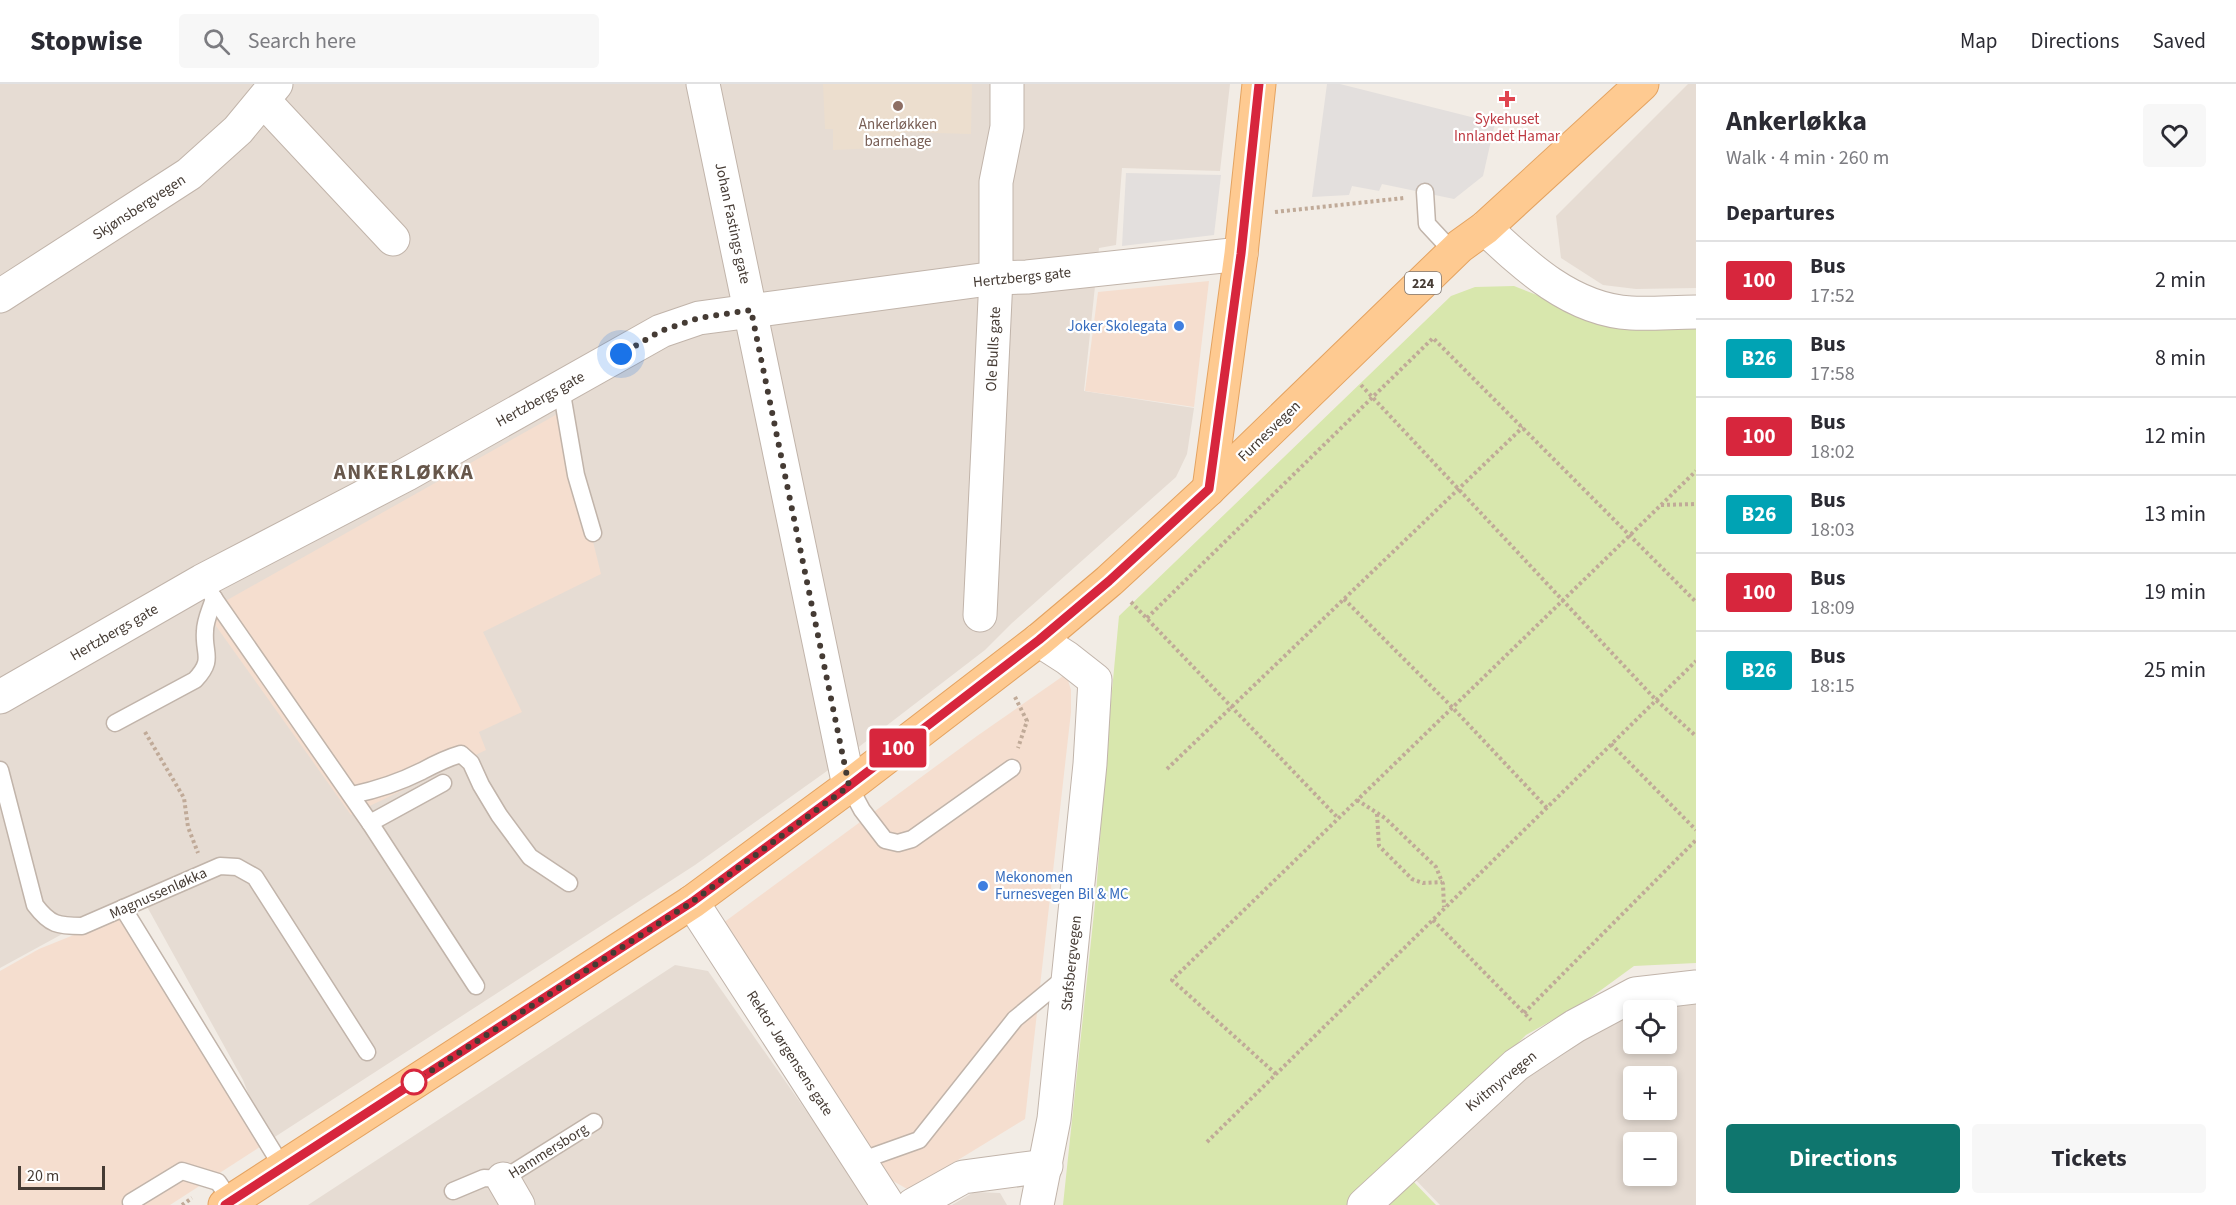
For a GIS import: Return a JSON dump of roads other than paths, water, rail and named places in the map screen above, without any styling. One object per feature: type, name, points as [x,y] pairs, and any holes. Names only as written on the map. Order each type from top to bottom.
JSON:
[{"type":"main road","points":[[1209,489],[1241,254],[1259,84]]},
{"type":"main road","name":"Furnesvegen","points":[[228,1203],[692,902],[849,786],[1039,640],[1109,581],[1209,489],[1454,253],[1485,228],[1642,84]]},
{"type":"street","name":"Johan Fastings gate","points":[[703,84],[849,786]]},
{"type":"street","name":"Ole Bulls gate","points":[[980,615],[996,278],[996,182],[1007,127],[1007,84]]},
{"type":"street","name":"Skjønsbergvegen","points":[[0,296],[189,174],[238,130],[270,92],[393,238]]},
{"type":"street","points":[[1485,228],[1527,268],[1566,292],[1597,306],[1629,313],[1696,312]]},
{"type":"street","name":"Hertzbergs gate","points":[[0,697],[208,590],[407,474],[661,331],[699,318],[996,278],[1027,277],[1163,252],[1241,254]]},
{"type":"street","name":"Stafsbergvegen","points":[[1037,1205],[1054,1119],[1090,764],[1095,680],[1039,640]]},
{"type":"street","name":"Rektor Jørgensens gate","points":[[692,902],[888,1205]]},
{"type":"street","name":"Kvitmyrvegen","points":[[1364,1205],[1507,1073],[1552,1041],[1635,994],[1696,987]]},
{"type":"street","points":[[913,1205],[963,1177],[1046,1166]]},
{"type":"lane","points":[[1425,194],[1427,225],[1454,253]]},
{"type":"lane","points":[[561,387],[576,475],[594,533]]},
{"type":"lane","points":[[115,723],[195,680],[205,670],[208,590]]},
{"type":"lane","points":[[208,590],[370,823],[476,986]]},
{"type":"lane","points":[[351,795],[373,791],[422,771],[443,759],[461,754],[471,763],[499,815],[530,856],[569,883]]},
{"type":"lane","points":[[849,786],[862,810],[885,840],[898,843],[912,839],[1012,768]]},
{"type":"lane","name":"Magnussenløkka","points":[[0,770],[35,906],[47,920],[62,926],[82,926],[220,866],[237,867],[255,877],[368,1052]]},
{"type":"lane","points":[[370,823],[442,783]]},
{"type":"lane","points":[[123,908],[283,1168]]},
{"type":"lane","points":[[860,1161],[919,1140],[1015,1019],[1070,973]]},
{"type":"lane","name":"Hammersborg","points":[[453,1191],[484,1178],[510,1192],[594,1122]]},
{"type":"lane","points":[[131,1202],[182,1171],[218,1182],[228,1203]]},
{"type":"place","name":"Sykehuset Innlandet Hamar","points":[[1507,99]]},
{"type":"place","name":"Ankerløkken barnehage","points":[[898,106]]},
{"type":"place","name":"Joker Skolegata","points":[[1179,326]]},
{"type":"place","name":"Mekonomen Furnesvegen Bil & MC","points":[[983,886]]},
{"type":"district","name":"ANKERLØKKA","points":[[404,472]]}]
